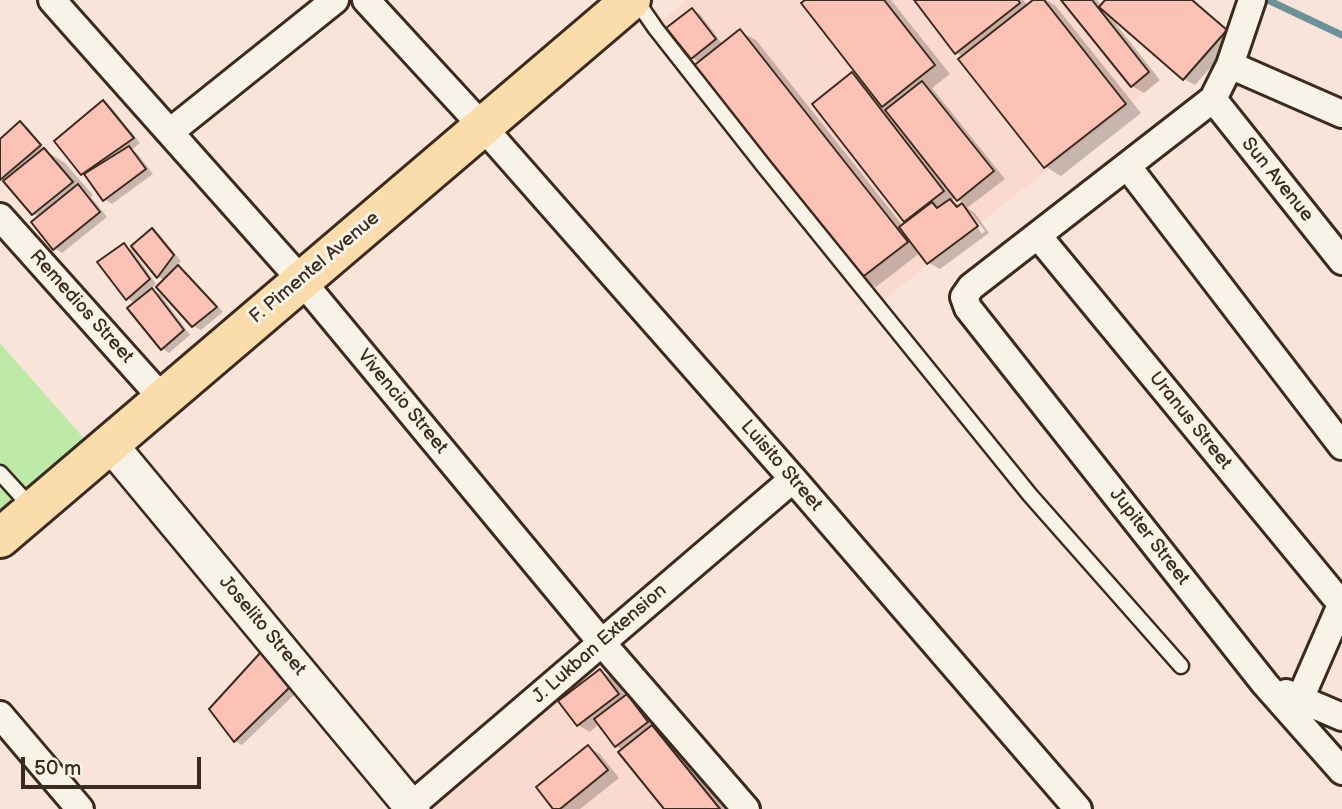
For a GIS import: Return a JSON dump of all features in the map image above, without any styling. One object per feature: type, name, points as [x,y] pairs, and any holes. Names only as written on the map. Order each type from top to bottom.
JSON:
[{"type":"main road","name":"F. Pimentel Avenue","points":[[0,538],[631,0]]},
{"type":"street","name":"Vivencio Street","points":[[52,0],[301,279],[602,643],[746,809]]},
{"type":"street","points":[[170,132],[335,0]]},
{"type":"street","name":"Luisito Street","points":[[366,0],[482,126],[1078,809]]},
{"type":"street","points":[[1039,237],[1213,99],[1230,65],[1252,0]]},
{"type":"street","points":[[1230,65],[1342,114]]},
{"type":"street","name":"Sun Avenue","points":[[1213,99],[1342,261]]},
{"type":"street","points":[[1128,167],[1342,446]]},
{"type":"street","name":"Remedios Street","points":[[0,217],[162,398]]},
{"type":"street","name":"Jupiter Street","points":[[1039,237],[971,287],[964,297],[968,308],[1265,684],[1342,771]]},
{"type":"street","name":"Uranus Street","points":[[1039,237],[1341,605]]},
{"type":"street","name":"Joselito Street","points":[[110,444],[411,808]]},
{"type":"street","name":"J. Lukban Extension","points":[[411,808],[793,480]]},
{"type":"street","points":[[1300,699],[1341,605]]},
{"type":"street","points":[[1265,684],[1342,717]]},
{"type":"street","points":[[0,715],[80,809]]},
{"type":"lane","points":[[636,0],[746,143],[1030,495],[1181,666]]},
{"type":"lane","points":[[0,472],[34,510]]},
{"type":"shaded area","points":[[687,0],[1094,0],[1159,81],[881,302],[656,25]]},
{"type":"shaded area","points":[[606,655],[735,809],[427,809]]},
{"type":"green space","points":[[0,343],[87,442],[0,518]]},
{"type":"building","points":[[805,0],[884,0],[935,65],[882,107],[801,3]]},
{"type":"building","points":[[914,0],[1018,0],[1020,3],[955,54]]},
{"type":"building","points":[[1033,0],[1044,0],[1126,104],[1044,168],[958,59]]},
{"type":"building","points":[[1061,0],[1092,0],[1149,72],[1131,87]]},
{"type":"building","points":[[1105,0],[1192,0],[1227,30],[1183,80],[1099,7]]},
{"type":"building","points":[[692,8],[716,39],[691,59],[666,28]]},
{"type":"building","points":[[740,29],[908,242],[860,279],[692,67]]},
{"type":"building","points":[[852,72],[944,191],[904,222],[812,104]]},
{"type":"building","points":[[922,81],[994,171],[957,201],[885,110]]},
{"type":"building","points":[[103,100],[134,138],[81,175],[54,141]]},
{"type":"building","points":[[20,121],[41,145],[0,180],[0,139]]},
{"type":"building","points":[[129,146],[146,169],[103,201],[84,174]]},
{"type":"building","points":[[44,148],[73,182],[32,215],[3,181]]},
{"type":"building","points":[[78,184],[100,212],[53,250],[31,222]]},
{"type":"building","points":[[950,199],[957,207],[962,203],[978,226],[927,264],[899,227],[932,202],[937,208]]},
{"type":"building","points":[[152,228],[174,255],[157,278],[131,246]]},
{"type":"building","points":[[124,243],[150,279],[126,300],[97,262]]},
{"type":"building","points":[[178,265],[217,307],[192,327],[156,287]]},
{"type":"building","points":[[152,288],[184,330],[161,350],[127,308]]},
{"type":"building","points":[[261,652],[289,688],[234,742],[209,709]]},
{"type":"building","points":[[600,669],[619,694],[577,726],[558,701]]},
{"type":"building","points":[[627,694],[648,722],[615,747],[594,719]]},
{"type":"building","points":[[652,725],[720,809],[664,809],[618,752]]},
{"type":"building","points":[[588,745],[608,770],[560,809],[553,809],[536,787]]},
{"type":"waterway","points":[[1268,0],[1342,35]]}]
